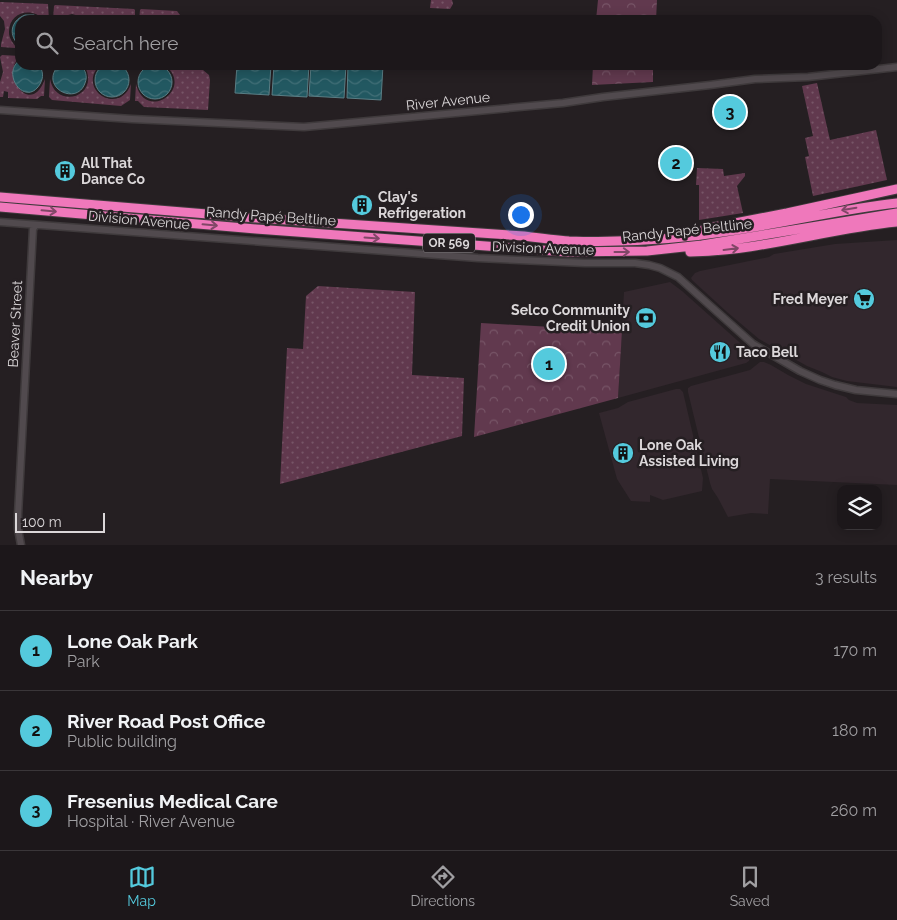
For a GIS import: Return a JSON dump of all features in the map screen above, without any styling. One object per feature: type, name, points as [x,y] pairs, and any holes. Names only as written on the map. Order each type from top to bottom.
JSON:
[{"type":"highway","points":[[646,240],[787,213],[897,189]]},
{"type":"highway","name":"Randy Papé Beltline","points":[[0,197],[257,218],[524,236],[568,241],[646,240],[686,237],[736,230],[853,208],[897,203]]},
{"type":"highway","name":"Randy Papé Beltline","points":[[0,207],[567,252],[647,251],[711,244],[897,213]]},
{"type":"highway","points":[[647,251],[726,250],[897,222]]},
{"type":"street","name":"River Avenue","points":[[882,69],[897,67]]},
{"type":"street","name":"River Avenue","points":[[0,110],[304,128],[563,103],[755,79],[808,77],[870,70]]},
{"type":"street","name":"Division Avenue","points":[[0,222],[478,258],[585,263],[636,263],[648,265],[665,270],[678,277],[753,344],[800,371],[820,380],[856,390],[897,394]]},
{"type":"street","name":"Beaver Street","points":[[21,545],[18,515],[20,462],[33,229],[36,225]]},
{"type":"shaded area","points":[[897,240],[897,387],[847,381],[832,377],[807,366],[759,339],[691,278],[700,271],[769,257],[774,254],[835,244]]},
{"type":"shaded area","points":[[670,282],[747,349],[749,361],[618,398],[624,292]]},
{"type":"shaded area","points":[[760,362],[771,365],[806,384],[846,397],[857,403],[897,405],[897,485],[770,479],[768,514],[751,513],[728,517],[710,483],[688,388],[750,370]]},
{"type":"shaded area","points":[[680,389],[683,392],[703,478],[702,491],[663,500],[650,495],[650,502],[631,501],[617,479],[599,413],[618,408],[628,402]]},
{"type":"green space","points":[[431,0],[452,0],[453,4],[450,9],[430,8]]},
{"type":"green space","points":[[598,0],[657,0],[656,15],[596,15]]},
{"type":"green space","points":[[0,2],[48,4],[49,15],[37,15],[27,12],[15,15],[9,33],[15,48],[1,47],[5,29],[4,21],[0,16]]},
{"type":"green space","points":[[54,6],[134,9],[135,15],[53,15]]},
{"type":"green space","points":[[140,10],[177,11],[180,15],[140,15]]},
{"type":"green space","points":[[2,55],[15,56],[13,72],[15,81],[19,89],[25,94],[32,95],[39,90],[45,79],[44,96],[37,99],[8,98],[8,92],[4,91],[3,97],[0,97],[0,82],[3,72],[0,57]]},
{"type":"green space","points":[[86,70],[97,70],[93,83],[96,90],[102,96],[110,99],[118,98],[125,94],[131,84],[130,100],[121,106],[52,100],[49,97],[50,79],[54,89],[60,95],[68,97],[76,96],[83,91],[87,85],[88,76]]},
{"type":"green space","points":[[169,70],[203,70],[209,75],[208,110],[144,107],[138,101],[135,101],[136,84],[141,95],[148,101],[157,101],[165,98],[171,92],[174,84],[173,75]]},
{"type":"green space","points":[[593,70],[653,70],[653,82],[592,85]]},
{"type":"green space","points":[[817,83],[830,140],[876,130],[887,180],[813,196],[805,157],[809,156],[805,138],[813,136],[802,86]]},
{"type":"green space","points":[[697,168],[723,169],[724,176],[745,173],[745,176],[737,186],[743,213],[699,220],[699,185],[696,185]]},
{"type":"green space","points":[[318,286],[415,292],[412,375],[464,378],[462,436],[280,484],[287,348],[303,349],[306,296]]},
{"type":"green space","points":[[481,323],[622,331],[618,398],[474,437]]},
{"type":"water","points":[[15,23],[15,40],[12,33]]},
{"type":"water","points":[[15,66],[15,70],[41,70],[42,79],[34,90],[22,91],[14,80]]},
{"type":"water","points":[[56,70],[84,70],[85,83],[81,90],[68,94],[56,87],[53,80]]},
{"type":"water","points":[[99,70],[125,70],[129,80],[124,92],[112,97],[100,92],[95,80]]},
{"type":"water","points":[[143,70],[167,70],[172,82],[167,94],[155,99],[143,94],[138,82]]},
{"type":"water","points":[[237,70],[271,70],[269,95],[235,93]]},
{"type":"water","points":[[274,70],[309,70],[307,97],[272,95]]},
{"type":"water","points":[[311,70],[346,70],[344,98],[309,96]]},
{"type":"water","points":[[348,70],[383,70],[381,100],[347,98]]},
{"type":"place","name":"Fresenius Medical Care","points":[[730,112]]},
{"type":"place","name":"River Road Post Office","points":[[676,163]]},
{"type":"place","name":"All That Dance Co","points":[[65,171]]},
{"type":"place","name":"Clay's Refrigeration","points":[[362,205]]},
{"type":"place","name":"Fred Meyer","points":[[864,299]]},
{"type":"place","name":"Selco Community Credit Union","points":[[646,318]]},
{"type":"place","name":"Taco Bell","points":[[720,352]]},
{"type":"place","name":"Lone Oak Park","points":[[549,364]]},
{"type":"place","name":"Lone Oak Assisted Living","points":[[623,453]]}]
